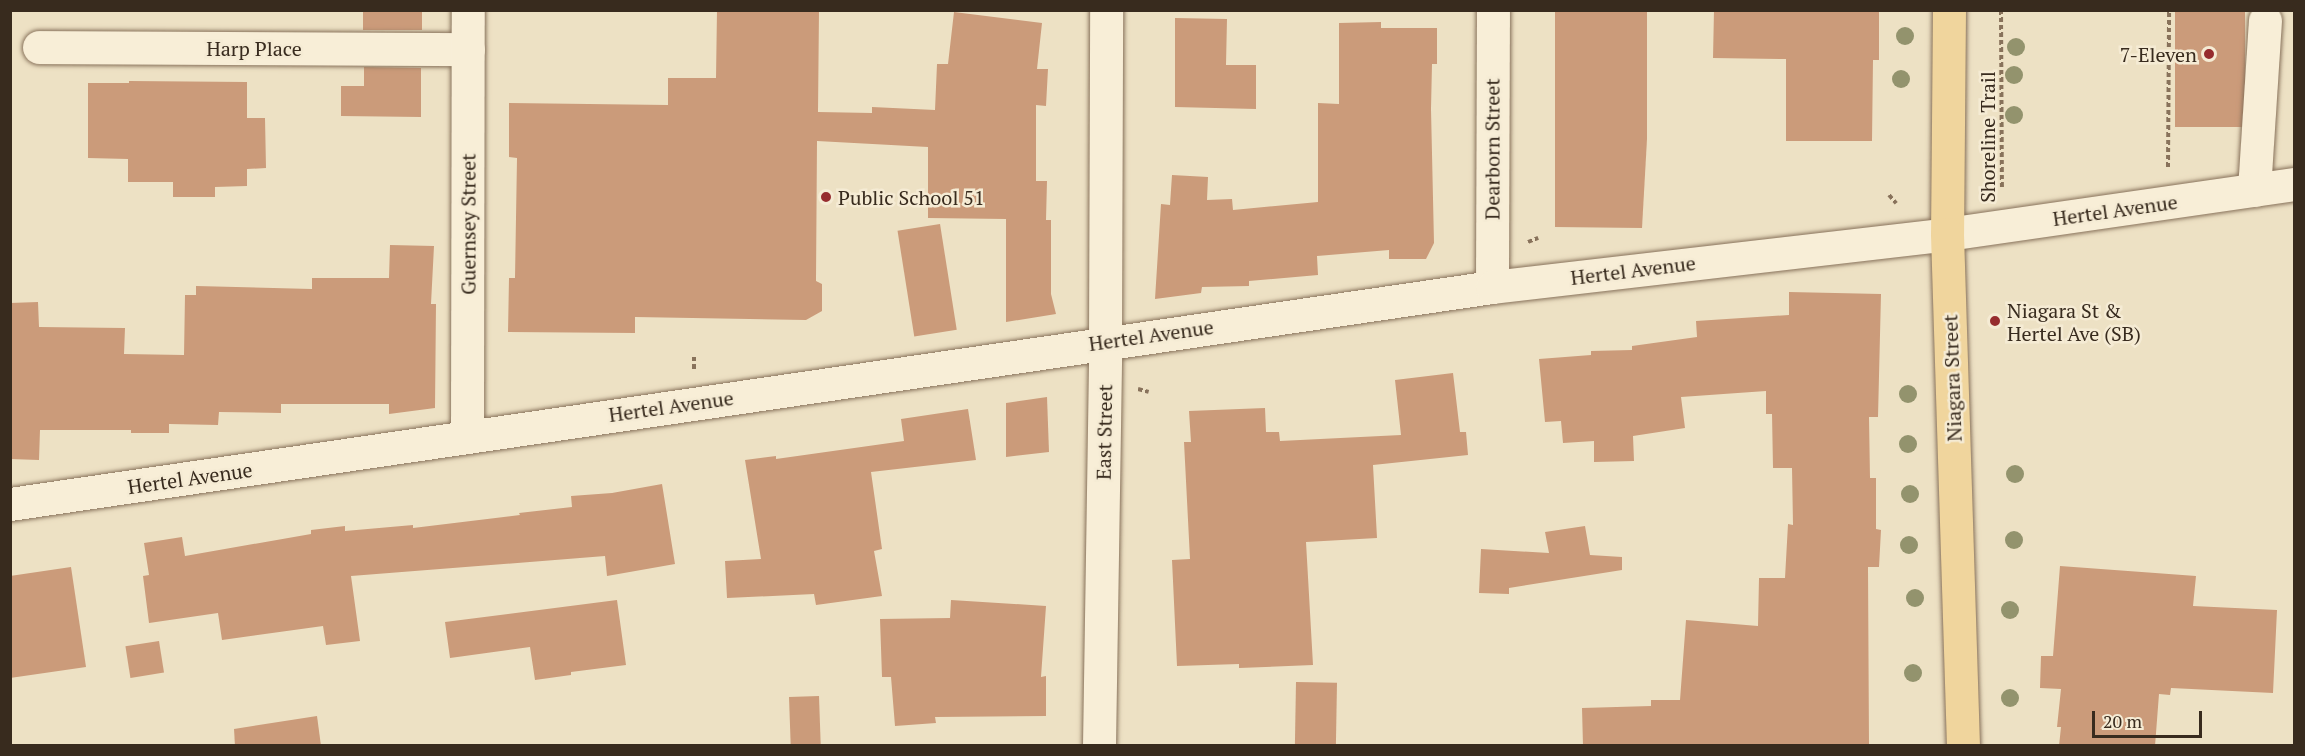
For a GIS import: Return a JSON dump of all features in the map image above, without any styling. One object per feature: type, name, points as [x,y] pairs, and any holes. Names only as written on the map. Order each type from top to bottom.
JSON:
[{"type":"main road","name":"Niagara Street","points":[[1949,10],[1947,234],[1963,746]]},
{"type":"street","name":"Guernsey Street","points":[[467,437],[468,10]]},
{"type":"street","name":"East Street","points":[[1099,746],[1105,342],[1106,10]]},
{"type":"street","name":"Dearborn Street","points":[[1492,287],[1493,10]]},
{"type":"street","points":[[2254,190],[2265,20]]},
{"type":"street","name":"Harp Place","points":[[39,47],[468,49]]},
{"type":"street","name":"Hertel Avenue","points":[[10,504],[1492,287],[1947,234],[2295,184]]},
{"type":"path","name":"Shoreline Trail","points":[[2001,10],[2002,226]]},
{"type":"path","points":[[2168,170],[2171,97],[2169,10]]},
{"type":"path","points":[[1889,195],[1896,202]]},
{"type":"path","points":[[1527,243],[1538,238]]},
{"type":"building","points":[[363,10],[422,10],[422,30],[363,30]]},
{"type":"building","points":[[717,10],[819,10],[818,112],[872,113],[872,107],[935,110],[937,64],[948,64],[954,12],[1042,23],[1037,69],[1048,69],[1046,106],[1036,105],[1036,181],[1047,181],[1046,220],[1051,220],[1051,294],[1056,314],[1006,322],[1006,219],[928,218],[928,147],[817,141],[816,281],[822,284],[822,311],[806,320],[635,317],[635,333],[508,332],[509,278],[515,278],[517,158],[509,157],[509,103],[668,105],[668,78],[716,78]]},
{"type":"building","points":[[1555,10],[1647,10],[1647,139],[1642,228],[1555,227]]},
{"type":"building","points":[[1714,10],[1879,10],[1879,60],[1873,60],[1872,141],[1786,141],[1786,59],[1713,58]]},
{"type":"building","name":"7-Eleven","points":[[2175,10],[2245,10],[2245,127],[2175,127]]},
{"type":"building","points":[[1175,18],[1227,19],[1226,65],[1256,65],[1256,109],[1175,107]]},
{"type":"building","points":[[1381,22],[1381,28],[1437,28],[1437,64],[1432,64],[1431,109],[1434,243],[1426,259],[1389,259],[1389,250],[1317,256],[1318,275],[1249,281],[1249,286],[1202,287],[1201,293],[1155,299],[1161,204],[1170,205],[1172,175],[1208,177],[1207,200],[1232,199],[1233,210],[1318,202],[1318,103],[1339,104],[1339,23]]},
{"type":"building","points":[[364,67],[421,68],[421,117],[341,116],[341,86],[364,86]]},
{"type":"building","points":[[129,81],[247,82],[247,118],[265,118],[266,168],[247,169],[247,186],[215,187],[215,197],[173,197],[173,182],[128,182],[128,159],[88,158],[88,83],[129,83]]},
{"type":"building","points":[[940,224],[957,330],[914,336],[898,231]]},
{"type":"building","points":[[390,245],[434,246],[431,304],[436,304],[435,408],[389,414],[389,404],[281,404],[281,413],[219,412],[218,425],[169,424],[169,433],[131,433],[131,430],[40,430],[39,460],[10,459],[10,303],[38,302],[39,327],[125,328],[124,354],[184,355],[185,295],[196,295],[196,286],[312,289],[312,278],[389,278]]},
{"type":"building","points":[[1789,292],[1881,294],[1878,417],[1869,417],[1870,478],[1876,478],[1876,529],[1881,530],[1879,567],[1868,567],[1869,746],[1583,746],[1582,708],[1651,706],[1651,700],[1680,700],[1686,620],[1758,626],[1759,578],[1785,578],[1788,524],[1793,525],[1792,468],[1773,468],[1772,414],[1766,414],[1766,391],[1681,397],[1685,428],[1633,436],[1634,461],[1594,462],[1594,441],[1563,443],[1561,421],[1545,422],[1539,359],[1591,355],[1591,351],[1632,350],[1632,346],[1697,337],[1696,321],[1789,315]]},
{"type":"building","points":[[1453,373],[1460,432],[1466,432],[1468,455],[1373,465],[1377,538],[1306,542],[1313,665],[1239,668],[1239,664],[1177,666],[1172,560],[1190,559],[1184,442],[1191,442],[1189,411],[1265,408],[1266,432],[1279,432],[1280,441],[1401,435],[1395,380]]},
{"type":"building","points":[[1047,397],[1049,452],[1006,457],[1006,403]]},
{"type":"building","points":[[968,409],[976,460],[871,472],[882,549],[874,551],[882,596],[816,605],[814,594],[727,598],[725,561],[761,559],[745,460],[776,456],[776,459],[904,441],[901,419]]},
{"type":"building","points":[[662,484],[675,564],[607,576],[605,556],[351,576],[360,641],[326,645],[323,626],[222,640],[218,613],[149,623],[143,576],[149,575],[144,543],[182,537],[185,556],[311,534],[311,530],[345,526],[345,531],[413,525],[413,528],[520,515],[519,513],[572,507],[571,496],[612,493]]},
{"type":"building","points":[[1585,526],[1590,555],[1622,557],[1622,570],[1509,588],[1509,594],[1479,593],[1481,549],[1549,553],[1545,532]]},
{"type":"building","points":[[2060,566],[2196,576],[2193,606],[2277,610],[2273,693],[2171,688],[2170,695],[2159,694],[2155,746],[2059,746],[2061,727],[2057,727],[2061,689],[2040,688],[2041,656],[2053,656]]},
{"type":"building","points":[[71,567],[86,667],[10,678],[10,576]]},
{"type":"building","points":[[617,600],[626,665],[571,672],[571,675],[535,680],[530,647],[450,658],[445,622]]},
{"type":"building","points":[[951,600],[1046,606],[1041,677],[1046,676],[1046,716],[935,717],[936,723],[895,726],[891,677],[882,677],[880,619],[950,618]]},
{"type":"building","points":[[159,641],[164,673],[130,678],[125,646]]},
{"type":"building","points":[[1296,682],[1337,683],[1336,746],[1295,746]]},
{"type":"building","points":[[819,696],[821,746],[791,746],[789,697]]},
{"type":"building","points":[[317,716],[321,746],[235,746],[234,729]]},
{"type":"place","name":"7-Eleven","points":[[2209,54]]},
{"type":"place","name":"Public School 51","points":[[826,197]]},
{"type":"place","name":"Niagara St & Hertel Ave (SB)","points":[[1995,321]]}]
